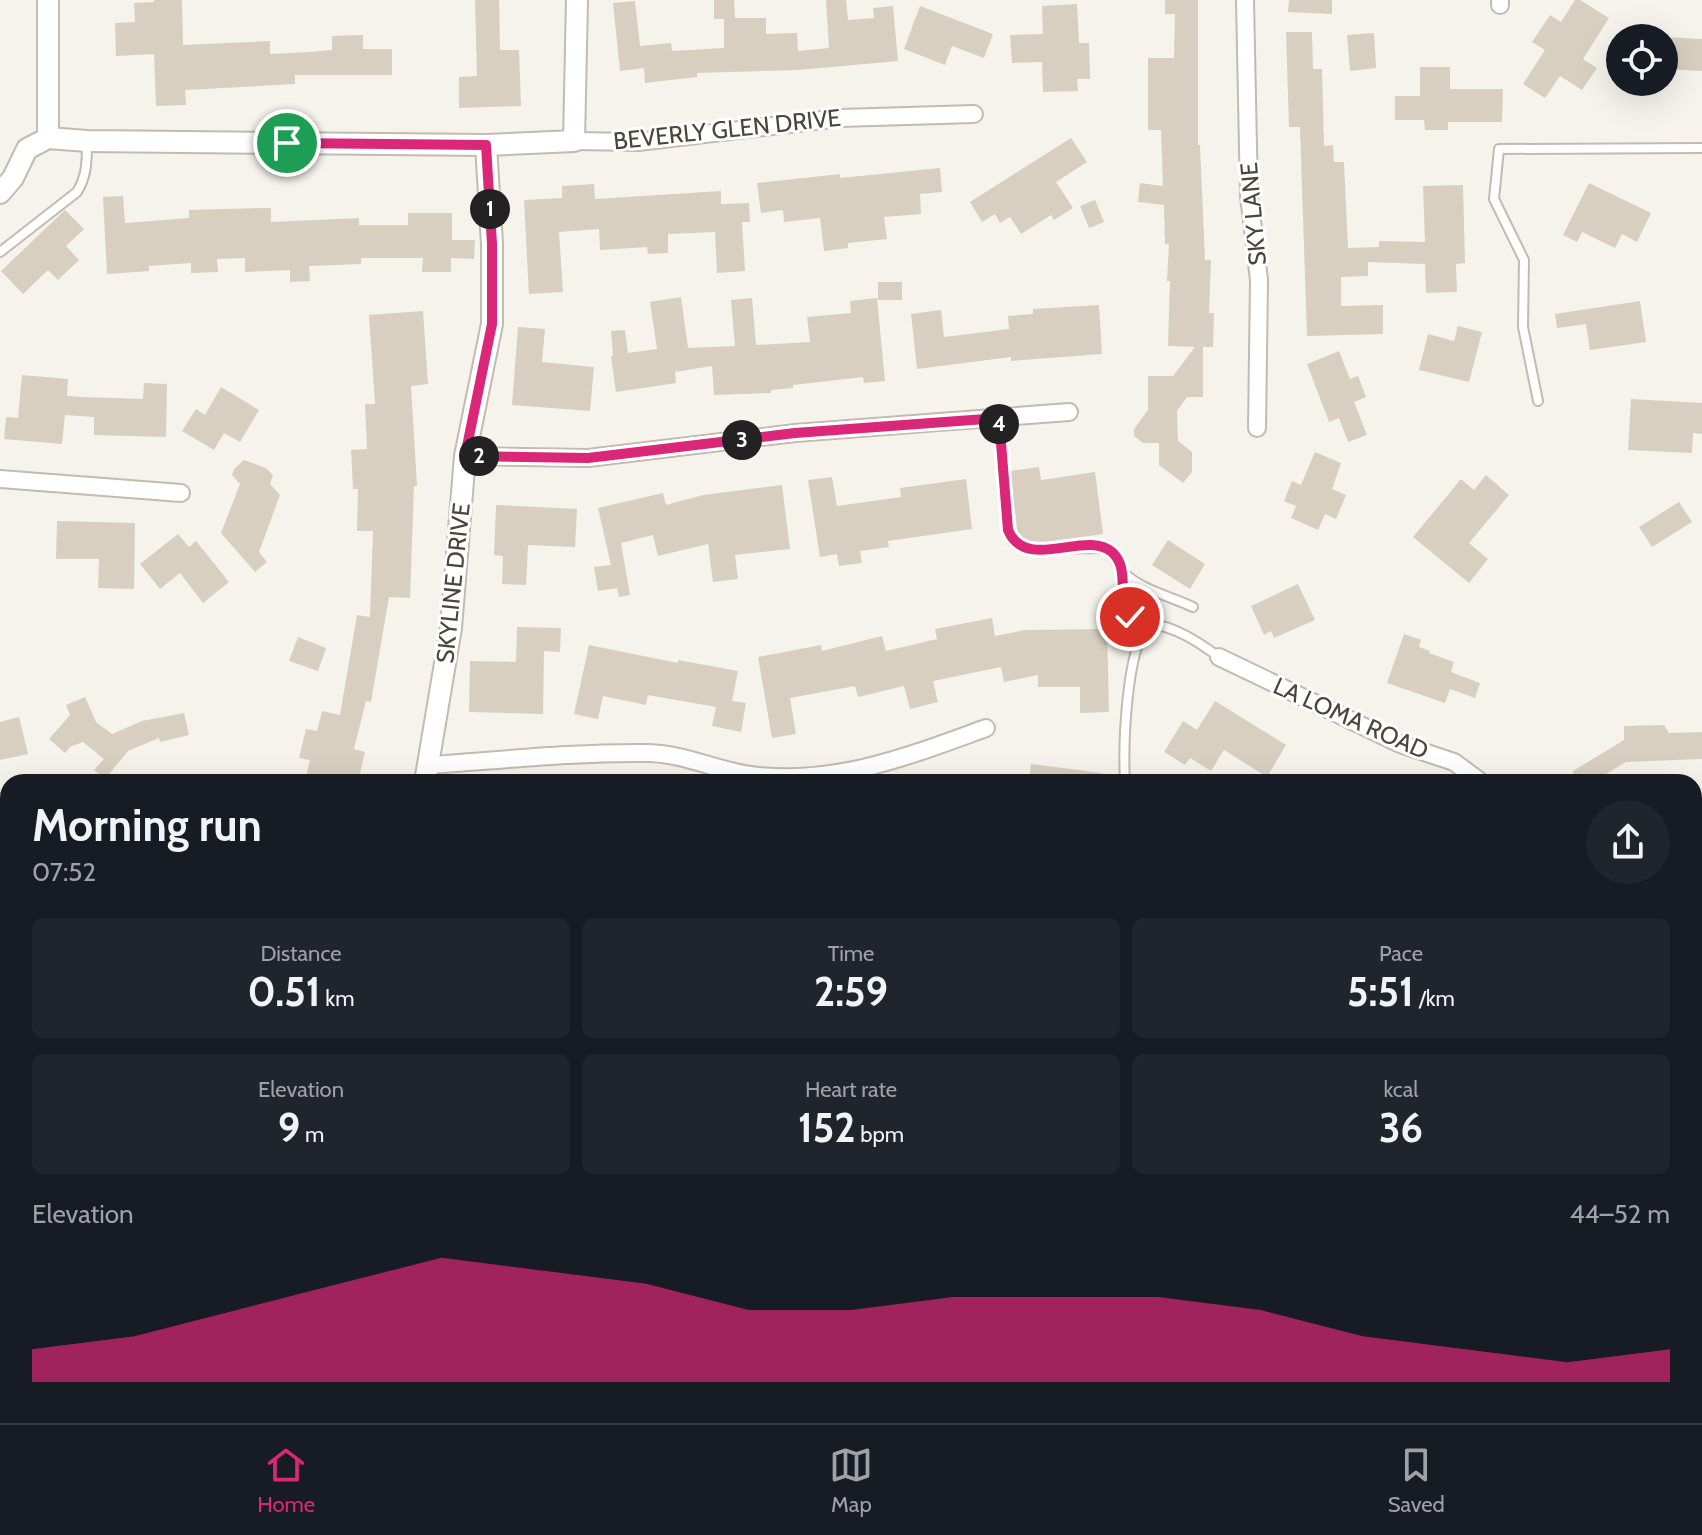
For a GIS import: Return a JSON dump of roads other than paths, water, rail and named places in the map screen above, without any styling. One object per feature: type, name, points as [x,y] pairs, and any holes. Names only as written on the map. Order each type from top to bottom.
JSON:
[{"type":"street","points":[[0,193],[13,178],[27,149],[48,138],[48,0]]},
{"type":"street","points":[[574,141],[577,0]]},
{"type":"street","name":"SKY LANE","points":[[1245,0],[1249,196],[1259,280],[1257,428]]},
{"type":"street","name":"BEVERLY GLEN DRIVE","points":[[48,138],[486,145],[638,142],[840,118],[974,114]]},
{"type":"street","name":"SKYLINE DRIVE","points":[[428,773],[451,628],[465,456],[492,324],[492,244],[486,145]]},
{"type":"street","points":[[465,456],[588,458],[795,433],[1069,412]]},
{"type":"street","points":[[0,479],[181,493]]},
{"type":"street","name":"LA LOMA ROAD","points":[[1219,657],[1400,744],[1454,762],[1470,774]]},
{"type":"street","points":[[840,774],[875,767],[986,728]]},
{"type":"street","points":[[428,773],[594,753],[654,754],[744,774]]},
{"type":"lane","points":[[0,252],[77,192],[87,162],[87,141]]},
{"type":"lane","points":[[1538,401],[1523,327],[1524,260],[1494,199],[1499,149],[1702,148]]},
{"type":"lane","points":[[999,418],[1008,530],[1012,541],[1026,549],[1105,548],[1114,553],[1124,573],[1124,600],[1130,617],[1141,633]]},
{"type":"lane","points":[[1124,573],[1142,585],[1193,607]]},
{"type":"lane","points":[[1125,774],[1135,650],[1148,623],[1166,626],[1196,640],[1219,657]]}]
